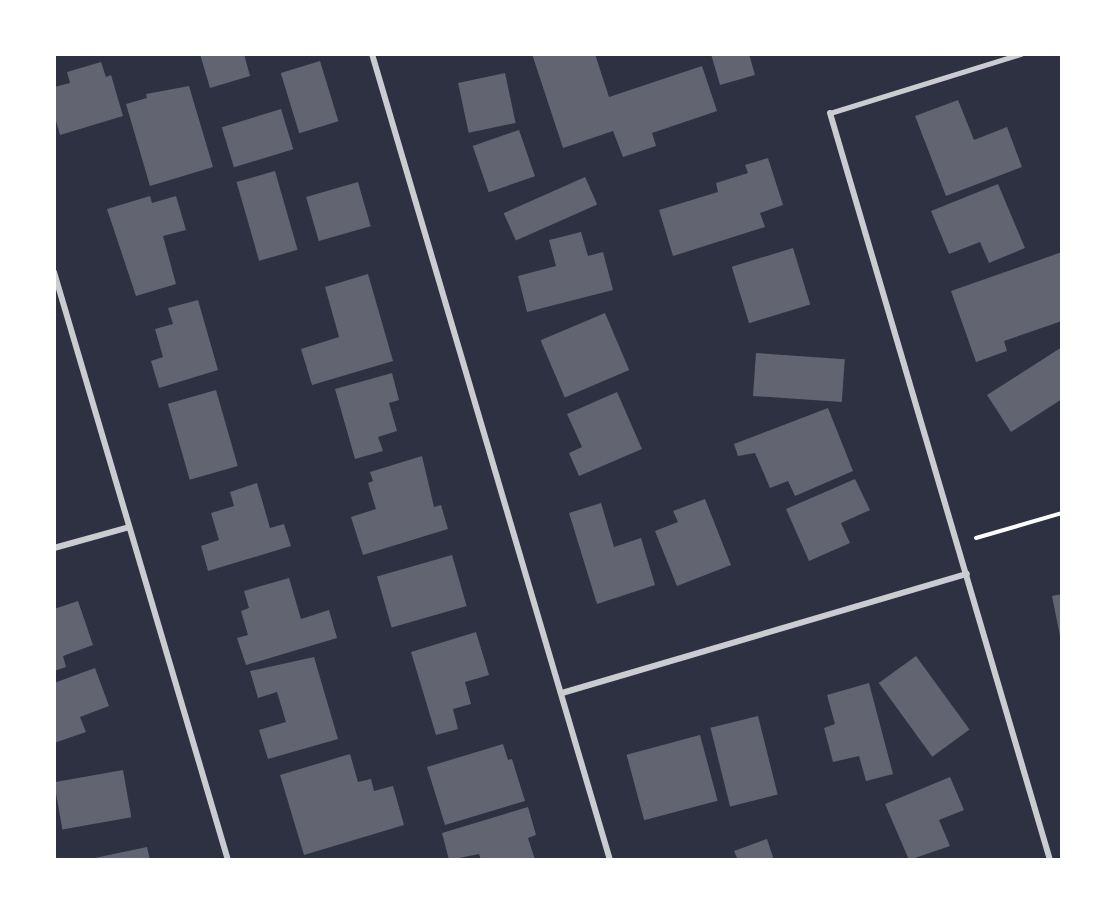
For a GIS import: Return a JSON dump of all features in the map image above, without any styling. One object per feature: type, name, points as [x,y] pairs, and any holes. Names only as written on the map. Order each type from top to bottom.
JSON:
[{"type":"street","points":[[372,54],[610,860]]},
{"type":"street","points":[[830,113],[1050,860]]},
{"type":"street","points":[[54,272],[228,860]]},
{"type":"street","points":[[54,548],[129,527]]},
{"type":"street","points":[[562,693],[967,574]]},
{"type":"lane","points":[[830,113],[1021,54]]},
{"type":"path","points":[[958,544],[1062,513]]},
{"type":"building","points":[[200,54],[244,54],[250,76],[210,88]]},
{"type":"building","points":[[532,54],[595,54],[609,97],[702,66],[717,111],[652,133],[656,146],[623,157],[613,131],[563,148]]},
{"type":"building","points":[[711,54],[749,54],[755,75],[720,85]]},
{"type":"building","points":[[320,61],[338,121],[299,133],[281,73]]},
{"type":"building","points":[[101,62],[106,77],[111,75],[123,116],[60,135],[54,114],[54,87],[70,83],[67,72]]},
{"type":"building","points":[[505,73],[516,123],[469,133],[458,83]]},
{"type":"building","points":[[189,86],[213,167],[150,186],[126,104],[147,98],[146,94]]},
{"type":"building","points":[[958,100],[974,140],[1007,127],[1022,167],[946,196],[915,116]]},
{"type":"building","points":[[281,109],[293,149],[234,167],[222,127]]},
{"type":"building","points":[[519,130],[535,176],[489,192],[473,146]]},
{"type":"building","points":[[768,158],[783,205],[760,213],[765,227],[673,256],[659,210],[718,192],[716,183],[748,173],[745,165]]},
{"type":"building","points":[[275,171],[298,250],[259,261],[237,182]]},
{"type":"building","points":[[585,177],[597,204],[516,241],[504,213]]},
{"type":"building","points":[[358,182],[371,226],[319,241],[306,197]]},
{"type":"building","points":[[998,184],[1025,248],[989,263],[980,242],[949,254],[931,211]]},
{"type":"building","points":[[150,196],[152,203],[176,196],[186,230],[163,236],[176,284],[136,296],[107,209]]},
{"type":"building","points":[[581,232],[588,256],[603,252],[613,290],[527,312],[518,276],[556,266],[549,240]]},
{"type":"building","points":[[793,248],[810,304],[749,323],[732,267]]},
{"type":"building","points":[[1062,252],[1062,321],[1004,341],[1007,351],[976,362],[951,291]]},
{"type":"building","points":[[368,274],[393,361],[312,385],[301,349],[339,337],[325,287]]},
{"type":"building","points":[[198,300],[218,370],[159,388],[151,361],[163,357],[155,329],[173,324],[168,308]]},
{"type":"building","points":[[605,313],[629,370],[565,397],[541,340]]},
{"type":"building","points":[[1062,347],[1062,399],[1011,432],[987,395]]},
{"type":"building","points":[[756,353],[845,359],[842,402],[753,396]]},
{"type":"building","points":[[392,373],[399,400],[389,403],[397,431],[378,437],[383,451],[355,459],[335,389]]},
{"type":"building","points":[[216,390],[238,466],[190,480],[168,404]]},
{"type":"building","points":[[617,392],[642,449],[579,476],[569,453],[582,447],[567,414]]},
{"type":"building","points":[[828,408],[853,471],[795,496],[788,481],[770,488],[755,453],[738,456],[734,444]]},
{"type":"building","points":[[422,456],[434,507],[441,505],[448,529],[363,555],[351,517],[376,509],[368,483],[373,481],[370,472]]},
{"type":"building","points":[[855,479],[870,510],[841,523],[850,543],[809,561],[786,509]]},
{"type":"building","points":[[257,483],[270,528],[284,524],[291,546],[208,571],[201,546],[219,540],[211,513],[234,506],[230,492]]},
{"type":"building","points":[[705,499],[731,565],[677,586],[655,531],[678,522],[673,511]]},
{"type":"building","points":[[601,503],[614,547],[641,538],[655,585],[597,604],[569,513]]},
{"type":"building","points":[[452,555],[467,606],[392,627],[377,576]]},
{"type":"building","points":[[289,578],[301,619],[329,610],[337,638],[246,665],[237,638],[248,635],[241,611],[249,608],[244,591]]},
{"type":"building","points":[[1062,594],[1062,641],[1061,641],[1052,596]]},
{"type":"building","points":[[78,601],[93,645],[63,656],[66,667],[54,671],[54,609]]},
{"type":"building","points":[[476,632],[489,675],[465,682],[471,704],[453,709],[458,729],[436,735],[411,652]]},
{"type":"building","points":[[916,656],[969,730],[932,757],[879,683]]},
{"type":"building","points":[[314,657],[338,739],[268,759],[259,730],[286,722],[277,692],[258,698],[250,671]]},
{"type":"building","points":[[95,668],[109,706],[80,717],[86,732],[54,743],[54,683]]},
{"type":"building","points":[[869,683],[893,774],[866,781],[859,756],[833,762],[824,728],[835,724],[827,695]]},
{"type":"building","points":[[758,716],[778,795],[730,806],[710,728]]},
{"type":"building","points":[[700,735],[718,801],[644,820],[627,755]]},
{"type":"building","points":[[503,744],[508,760],[512,759],[525,801],[445,825],[427,767]]},
{"type":"building","points":[[350,754],[358,782],[371,779],[374,791],[393,786],[404,825],[304,855],[280,775]]},
{"type":"building","points":[[123,770],[131,817],[62,829],[54,782]]},
{"type":"building","points":[[950,777],[964,810],[939,820],[950,846],[909,860],[885,804]]},
{"type":"building","points":[[528,807],[536,835],[528,838],[535,860],[481,860],[479,854],[449,860],[442,833]]},
{"type":"building","points":[[767,839],[774,860],[738,860],[734,851]]},
{"type":"building","points":[[147,847],[150,860],[90,860],[90,859]]}]
